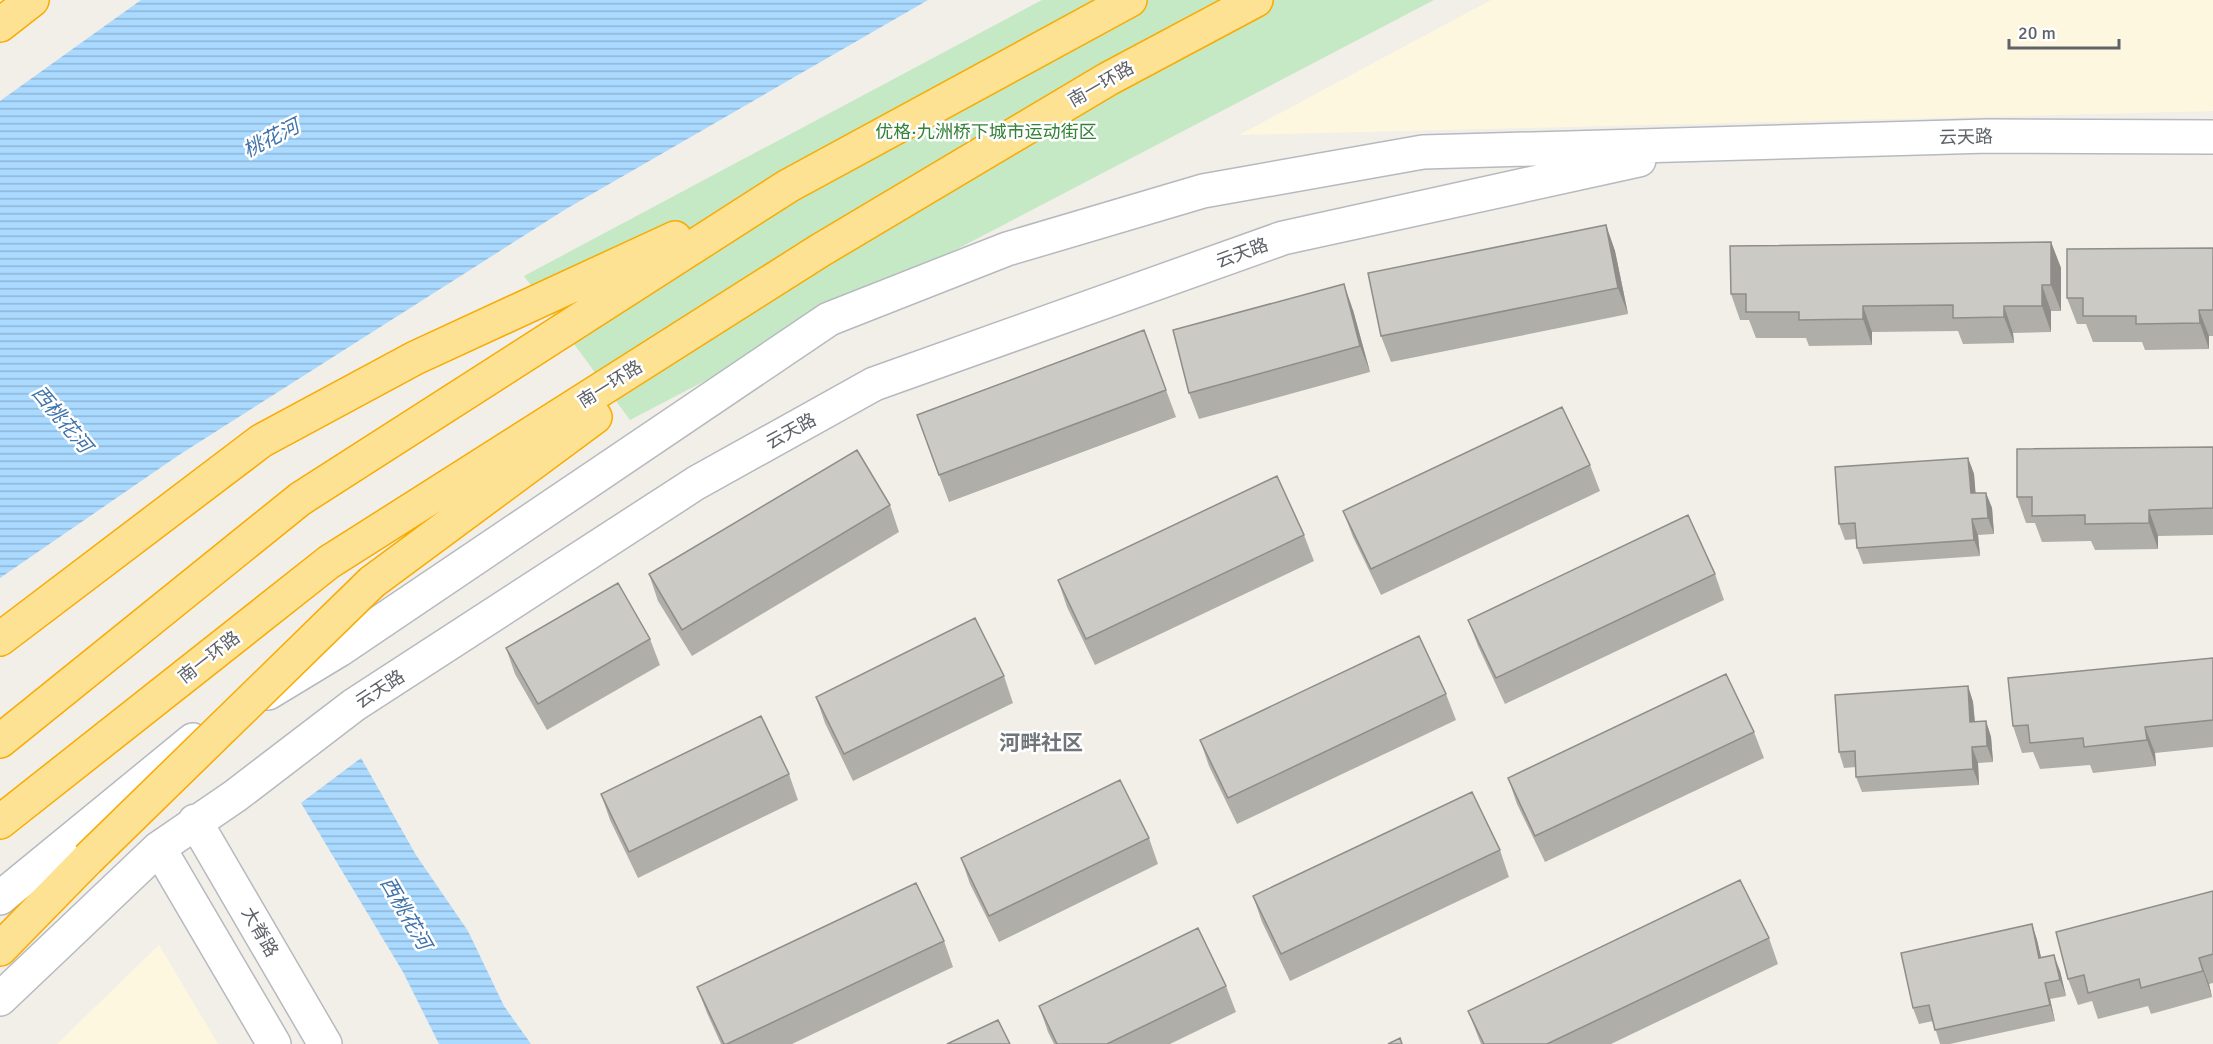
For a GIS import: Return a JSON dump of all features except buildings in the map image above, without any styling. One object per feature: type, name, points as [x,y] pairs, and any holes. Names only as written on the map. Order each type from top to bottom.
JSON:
[{"type":"highway","points":[[0,25],[32,0]]},
{"type":"highway","points":[[0,639],[261,441],[415,358],[788,186],[1130,0]]},
{"type":"highway","name":"南一环路","points":[[0,822],[329,562],[819,251],[1108,79],[1256,0]]},
{"type":"highway","points":[[0,741],[300,499],[788,186]]},
{"type":"highway","points":[[0,949],[372,582],[819,251]]},
{"type":"main road","name":"云天路","points":[[0,898],[188,742],[339,650],[828,319],[1007,249],[1203,191],[1423,152],[1988,136],[2213,137]]},
{"type":"main road","name":"云天路","points":[[0,999],[159,848],[195,821],[235,796],[354,705],[696,483],[874,384],[1283,238],[1720,142]]},
{"type":"main road","name":"大脊路","points":[[195,821],[326,1044]]},
{"type":"main road","points":[[159,848],[274,1044]]},
{"type":"shaded area","points":[[1491,0],[2213,0],[2213,111],[1239,135]]},
{"type":"shaded area","points":[[159,945],[218,1044],[57,1044]]},
{"type":"green space","name":"优格·九洲桥下城市运动街区","points":[[1042,0],[1434,0],[630,420],[524,276]]},
{"type":"water","points":[[141,0],[928,0],[566,209],[179,455],[0,578],[0,101]]},
{"type":"water","name":"西桃花河","points":[[361,758],[416,855],[468,931],[504,1006],[531,1044],[439,1044],[403,972],[301,803]]},
{"type":"district","name":"河畔社区","points":[[1041,743]]},
{"type":"water label","name":"桃花河","points":[[271,138]]}]
